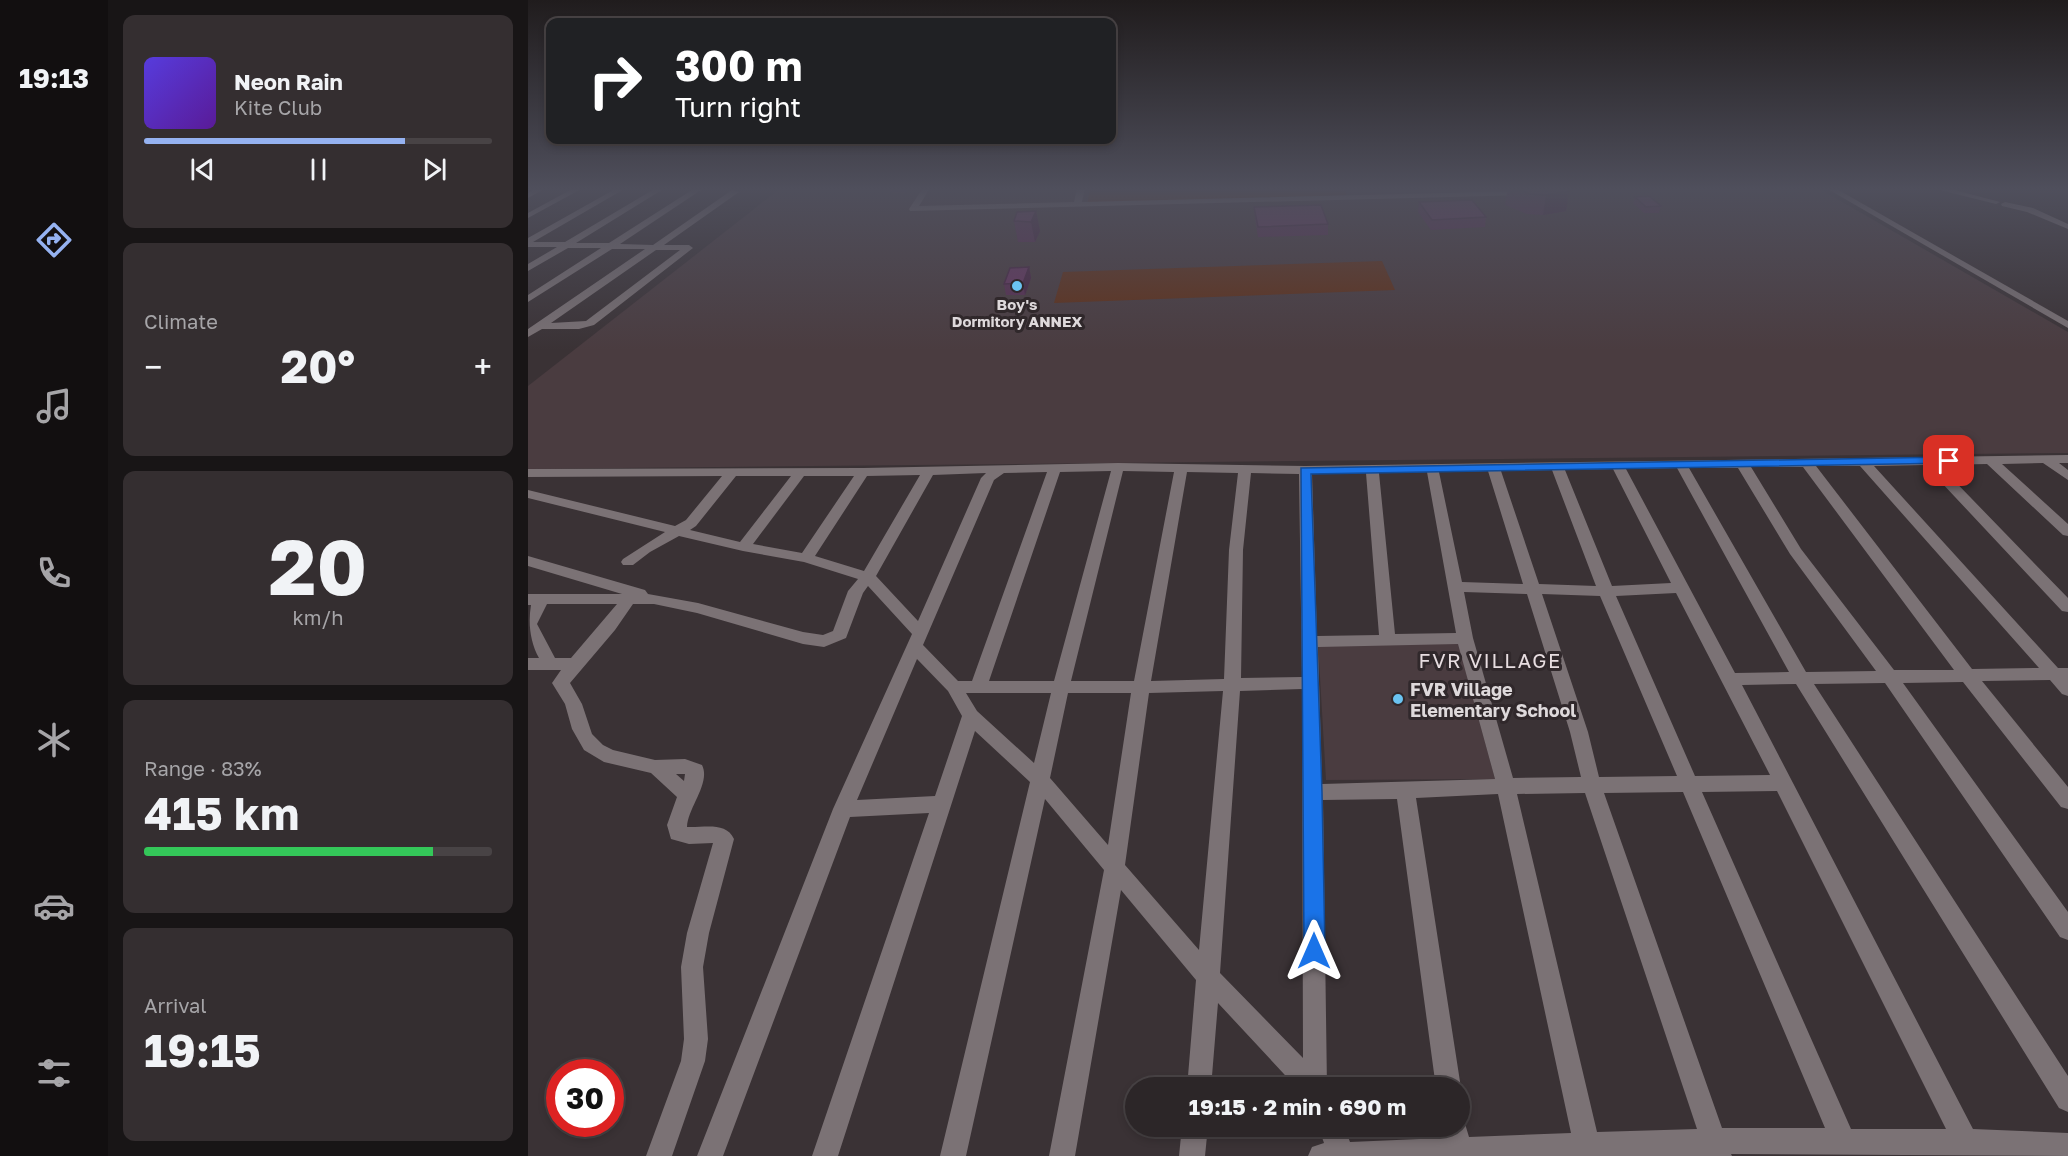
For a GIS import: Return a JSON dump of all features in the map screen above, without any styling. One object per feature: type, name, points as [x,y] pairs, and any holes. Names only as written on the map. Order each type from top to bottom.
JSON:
[{"type":"street","points":[[528,242],[689,248],[590,323],[579,326],[540,326]]},
{"type":"street","points":[[528,268],[572,242]]},
{"type":"street","points":[[528,299],[615,242]]},
{"type":"street","points":[[528,334],[660,242]]},
{"type":"street","points":[[1922,242],[2067,325]]},
{"type":"street","points":[[2046,459],[2068,476]]},
{"type":"street","points":[[528,473],[800,473],[928,470],[990,473],[1118,467],[1305,470],[2068,459]]},
{"type":"street","points":[[1990,460],[2068,532]]},
{"type":"street","points":[[1928,461],[2068,607]]},
{"type":"street","points":[[1864,462],[2061,674],[2068,690]]},
{"type":"street","points":[[1807,463],[1966,675],[2068,801]]},
{"type":"street","points":[[1742,464],[1801,560],[1889,676],[2068,930]]},
{"type":"street","points":[[1682,465],[1801,678],[2068,1099]]},
{"type":"street","points":[[1493,466],[1579,732],[1592,786],[1716,1149]]},
{"type":"street","points":[[953,1156],[1060,688],[1118,467]]},
{"type":"street","points":[[1432,467],[1465,638],[1506,786],[1588,1151]]},
{"type":"street","points":[[1557,467],[1606,591],[1848,1150]]},
{"type":"street","points":[[1618,467],[1730,679],[1969,1149]]},
{"type":"street","points":[[1062,1156],[1115,865],[1141,687],[1181,468]]},
{"type":"street","points":[[1200,1077],[1232,684],[1236,550],[1245,468]]},
{"type":"street","points":[[1372,468],[1388,639]]},
{"type":"street","points":[[528,599],[637,598],[698,608],[777,631],[824,641],[840,634],[856,591],[868,577],[928,470]]},
{"type":"street","points":[[979,686],[1054,470]]},
{"type":"street","points":[[1305,470],[1313,792],[1315,1077]]},
{"type":"street","points":[[806,558],[863,472]]},
{"type":"street","points":[[628,562],[645,549],[681,530],[697,518],[732,473]]},
{"type":"street","points":[[743,547],[800,473]]},
{"type":"street","points":[[710,1156],[843,809],[990,473]]},
{"type":"street","points":[[528,494],[743,547],[806,558],[868,577],[954,687],[971,716],[1039,779],[1115,865],[1209,978],[1304,1077]]},
{"type":"street","points":[[528,561],[622,587],[637,598]]},
{"type":"street","points":[[1455,587],[1533,591],[1680,588]]},
{"type":"street","points":[[561,683],[575,664],[637,598]]},
{"type":"street","points":[[528,599],[541,601],[529,624],[538,664]]},
{"type":"street","points":[[1310,642],[1465,638]]},
{"type":"street","points":[[538,664],[575,664]]},
{"type":"street","points":[[538,664],[556,673],[574,704],[581,731],[595,750],[608,758],[656,767],[685,767],[695,770],[694,779],[676,824],[678,833],[684,836],[721,836],[724,839],[698,933],[692,967],[696,1038],[693,1061],[659,1156]]},
{"type":"street","points":[[1730,679],[2061,674]]},
{"type":"street","points":[[954,687],[1060,688],[1310,683]]},
{"type":"street","points":[[825,1156],[971,716]]},
{"type":"street","points":[[1313,792],[1405,791],[1506,786],[1781,783]]},
{"type":"street","points":[[1405,791],[1447,1077]]},
{"type":"street","points":[[843,809],[940,804]]},
{"type":"street","points":[[1192,1156],[1194,1137]]},
{"type":"street","points":[[1331,1137],[1332,1156],[2068,1146]]},
{"type":"street","points":[[1457,1137],[1459,1154]]},
{"type":"shaded area","points":[[712,242],[1912,242],[2068,332],[2068,453],[528,469],[528,386]]},
{"type":"shaded area","points":[[1382,261],[1395,290],[1054,303],[1063,272]]},
{"type":"shaded area","name":"FVR Village Elementary School","points":[[1462,638],[1477,713],[1495,779],[1326,780],[1318,643]]},
{"type":"building","points":[[1029,267],[1023,283],[1004,284],[1010,268]]},
{"type":"place","name":"Boy's Dormitory ANNEX","points":[[1017,286]]},
{"type":"place","name":"FVR Village Elementary School","points":[[1398,699]]},
{"type":"district","name":"FVR VILLAGE","points":[[1490,660]]},
{"type":"route","points":[[1314,951],[1313,792],[1305,470],[1949,461]]}]
